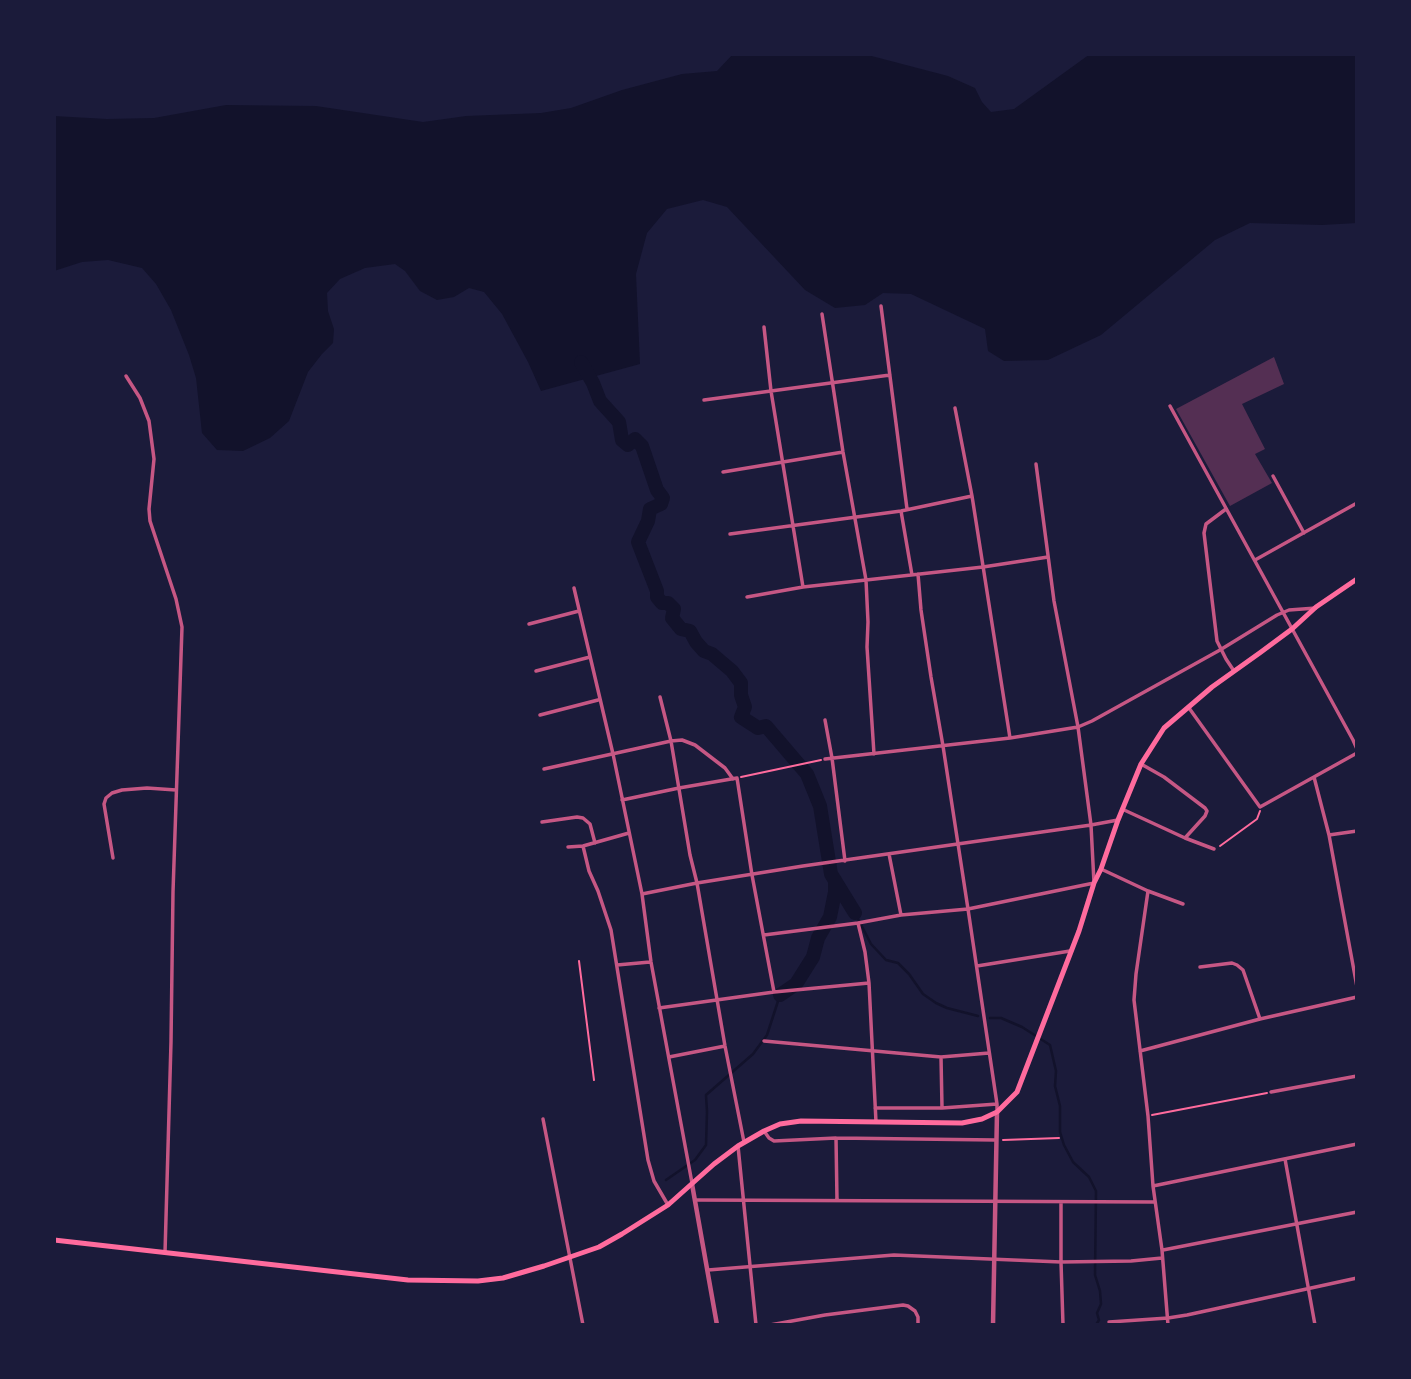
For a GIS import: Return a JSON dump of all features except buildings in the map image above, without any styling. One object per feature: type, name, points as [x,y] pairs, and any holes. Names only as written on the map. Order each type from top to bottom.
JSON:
[{"type":"main road","points":[[54,1240],[408,1280],[503,1278],[599,1247],[668,1205],[738,1146],[780,1124],[801,1121],[962,1123],[982,1119],[996,1112],[1017,1092],[1079,931],[1122,809],[1141,764],[1164,728],[1188,706],[1292,629],[1316,607],[1357,579]]},
{"type":"street","points":[[881,306],[907,509]]},
{"type":"street","points":[[822,314],[866,580],[874,754]]},
{"type":"street","points":[[764,327],[771,391],[803,587]]},
{"type":"street","points":[[704,400],[890,374]]},
{"type":"street","points":[[126,376],[140,398],[149,421],[154,459],[150,521],[176,599],[182,627],[165,1253]]},
{"type":"street","points":[[1170,407],[1357,751],[1260,807],[1188,706]]},
{"type":"street","points":[[955,408],[972,496],[1010,738]]},
{"type":"street","points":[[723,472],[843,452]]},
{"type":"street","points":[[764,935],[901,915],[968,909],[1094,883],[1091,825],[1078,727],[1054,601],[1036,464]]},
{"type":"street","points":[[1273,475],[1304,533]]},
{"type":"street","points":[[730,534],[901,511],[972,496]]},
{"type":"street","points":[[1254,560],[1357,503]]},
{"type":"street","points":[[1226,509],[1206,524],[1204,534],[1215,632],[1220,650],[1234,671]]},
{"type":"street","points":[[901,511],[912,575]]},
{"type":"street","points":[[747,597],[803,587],[1048,557]]},
{"type":"street","points":[[918,574],[921,610],[997,1104],[993,1325]]},
{"type":"street","points":[[573,588],[613,754],[642,894],[659,1008],[718,1325]]},
{"type":"street","points":[[825,759],[1010,738],[1078,727],[1220,650],[1283,612],[1316,607]]},
{"type":"street","points":[[529,624],[579,611]]},
{"type":"street","points":[[536,671],[590,657]]},
{"type":"street","points":[[660,697],[671,741],[744,1142]]},
{"type":"street","points":[[540,715],[599,700]]},
{"type":"street","points":[[825,720],[845,861]]},
{"type":"street","points":[[544,769],[682,740],[695,745],[724,768],[735,779],[774,992]]},
{"type":"street","points":[[1141,764],[1207,811],[1185,838]]},
{"type":"street","points":[[1314,777],[1329,835],[1357,987]]},
{"type":"street","points":[[622,800],[735,779]]},
{"type":"street","points":[[113,858],[104,804],[106,798],[122,790],[176,790]]},
{"type":"street","points":[[1122,809],[1214,849]]},
{"type":"street","points":[[542,822],[577,817],[587,820],[595,843]]},
{"type":"street","points":[[642,894],[803,866],[1118,820]]},
{"type":"street","points":[[1329,835],[1357,831]]},
{"type":"street","points":[[568,848],[629,833]]},
{"type":"street","points":[[583,846],[589,872],[607,915],[648,1160],[654,1181],[668,1205]]},
{"type":"street","points":[[888,854],[901,915]]},
{"type":"street","points":[[1101,869],[1183,904]]},
{"type":"street","points":[[1148,891],[1135,1000],[1168,1325]]},
{"type":"street","points":[[859,923],[869,983],[876,1123]]},
{"type":"street","points":[[976,966],[1070,951]]},
{"type":"street","points":[[617,965],[651,962]]},
{"type":"street","points":[[1200,967],[1232,963],[1237,965],[1242,970],[1260,1020]]},
{"type":"street","points":[[659,1008],[774,992],[869,983]]},
{"type":"street","points":[[1140,1051],[1357,997]]},
{"type":"street","points":[[764,1041],[941,1056],[989,1053]]},
{"type":"street","points":[[669,1057],[725,1046]]},
{"type":"street","points":[[941,1056],[942,1108]]},
{"type":"street","points":[[1271,1092],[1357,1076]]},
{"type":"street","points":[[875,1108],[942,1108],[997,1104]]},
{"type":"street","points":[[543,1119],[583,1325]]},
{"type":"street","points":[[764,1131],[774,1141],[836,1138],[995,1140]]},
{"type":"street","points":[[836,1138],[837,1200]]},
{"type":"street","points":[[1153,1186],[1357,1144]]},
{"type":"street","points":[[738,1146],[756,1325]]},
{"type":"street","points":[[1284,1158],[1315,1325]]},
{"type":"street","points":[[695,1200],[1155,1202]]},
{"type":"street","points":[[1061,1202],[1063,1325]]},
{"type":"street","points":[[1162,1250],[1357,1212]]},
{"type":"street","points":[[708,1270],[894,1255],[1061,1262],[1163,1258]]},
{"type":"street","points":[[1109,1322],[1168,1318],[1357,1278]]},
{"type":"street","points":[[770,1325],[903,1305],[912,1308],[918,1317],[918,1325]]},
{"type":"path","points":[[735,779],[825,759]]},
{"type":"path","points":[[1214,849],[1257,819],[1260,807]]},
{"type":"path","points":[[579,961],[594,1080]]},
{"type":"path","points":[[1148,1116],[1271,1092]]},
{"type":"path","points":[[995,1140],[1059,1138]]},
{"type":"shaded area","points":[[733,54],[864,54],[948,76],[975,88],[991,112],[1014,109],[1090,54],[1357,54],[1357,223],[1250,223],[1215,240],[1101,335],[1048,360],[1004,361],[988,351],[985,329],[911,294],[883,293],[865,305],[835,308],[805,290],[727,207],[703,200],[667,209],[647,233],[636,274],[640,364],[541,391],[502,314],[484,292],[469,288],[454,297],[437,300],[420,291],[405,271],[395,264],[365,268],[340,279],[327,293],[328,311],[334,329],[333,343],[308,372],[289,421],[270,438],[243,451],[217,450],[202,433],[196,378],[189,355],[171,310],[156,284],[142,268],[108,260],[82,262],[54,271],[54,116],[154,118],[226,105],[316,106],[423,122],[466,116],[541,113],[571,108],[622,90],[682,74],[717,71]]},
{"type":"waterway","points":[[581,362],[600,401],[619,422],[622,440],[628,445],[635,439],[642,446],[657,490],[663,498],[661,504],[650,509],[648,521],[638,542],[657,597],[674,609],[672,618],[681,629],[690,631],[704,651],[712,654],[732,671],[741,683],[745,707],[741,717],[758,728],[766,726],[807,774],[820,806],[831,874],[855,913]]},
{"type":"waterway","points":[[780,995],[796,984],[813,957],[818,938],[830,917],[835,880]]},
{"type":"waterway","points":[[855,913],[871,944],[886,960],[898,963],[923,994],[947,1008],[978,1016]]},
{"type":"waterway","points":[[666,1180],[695,1160],[706,1145],[706,1095],[753,1054],[767,1035],[780,995]]},
{"type":"waterway","points":[[990,1018],[1001,1018],[1022,1027],[1050,1045],[1056,1071],[1055,1086],[1064,1145],[1073,1162],[1089,1177],[1096,1191],[1095,1275],[1101,1304],[1096,1325]]}]
